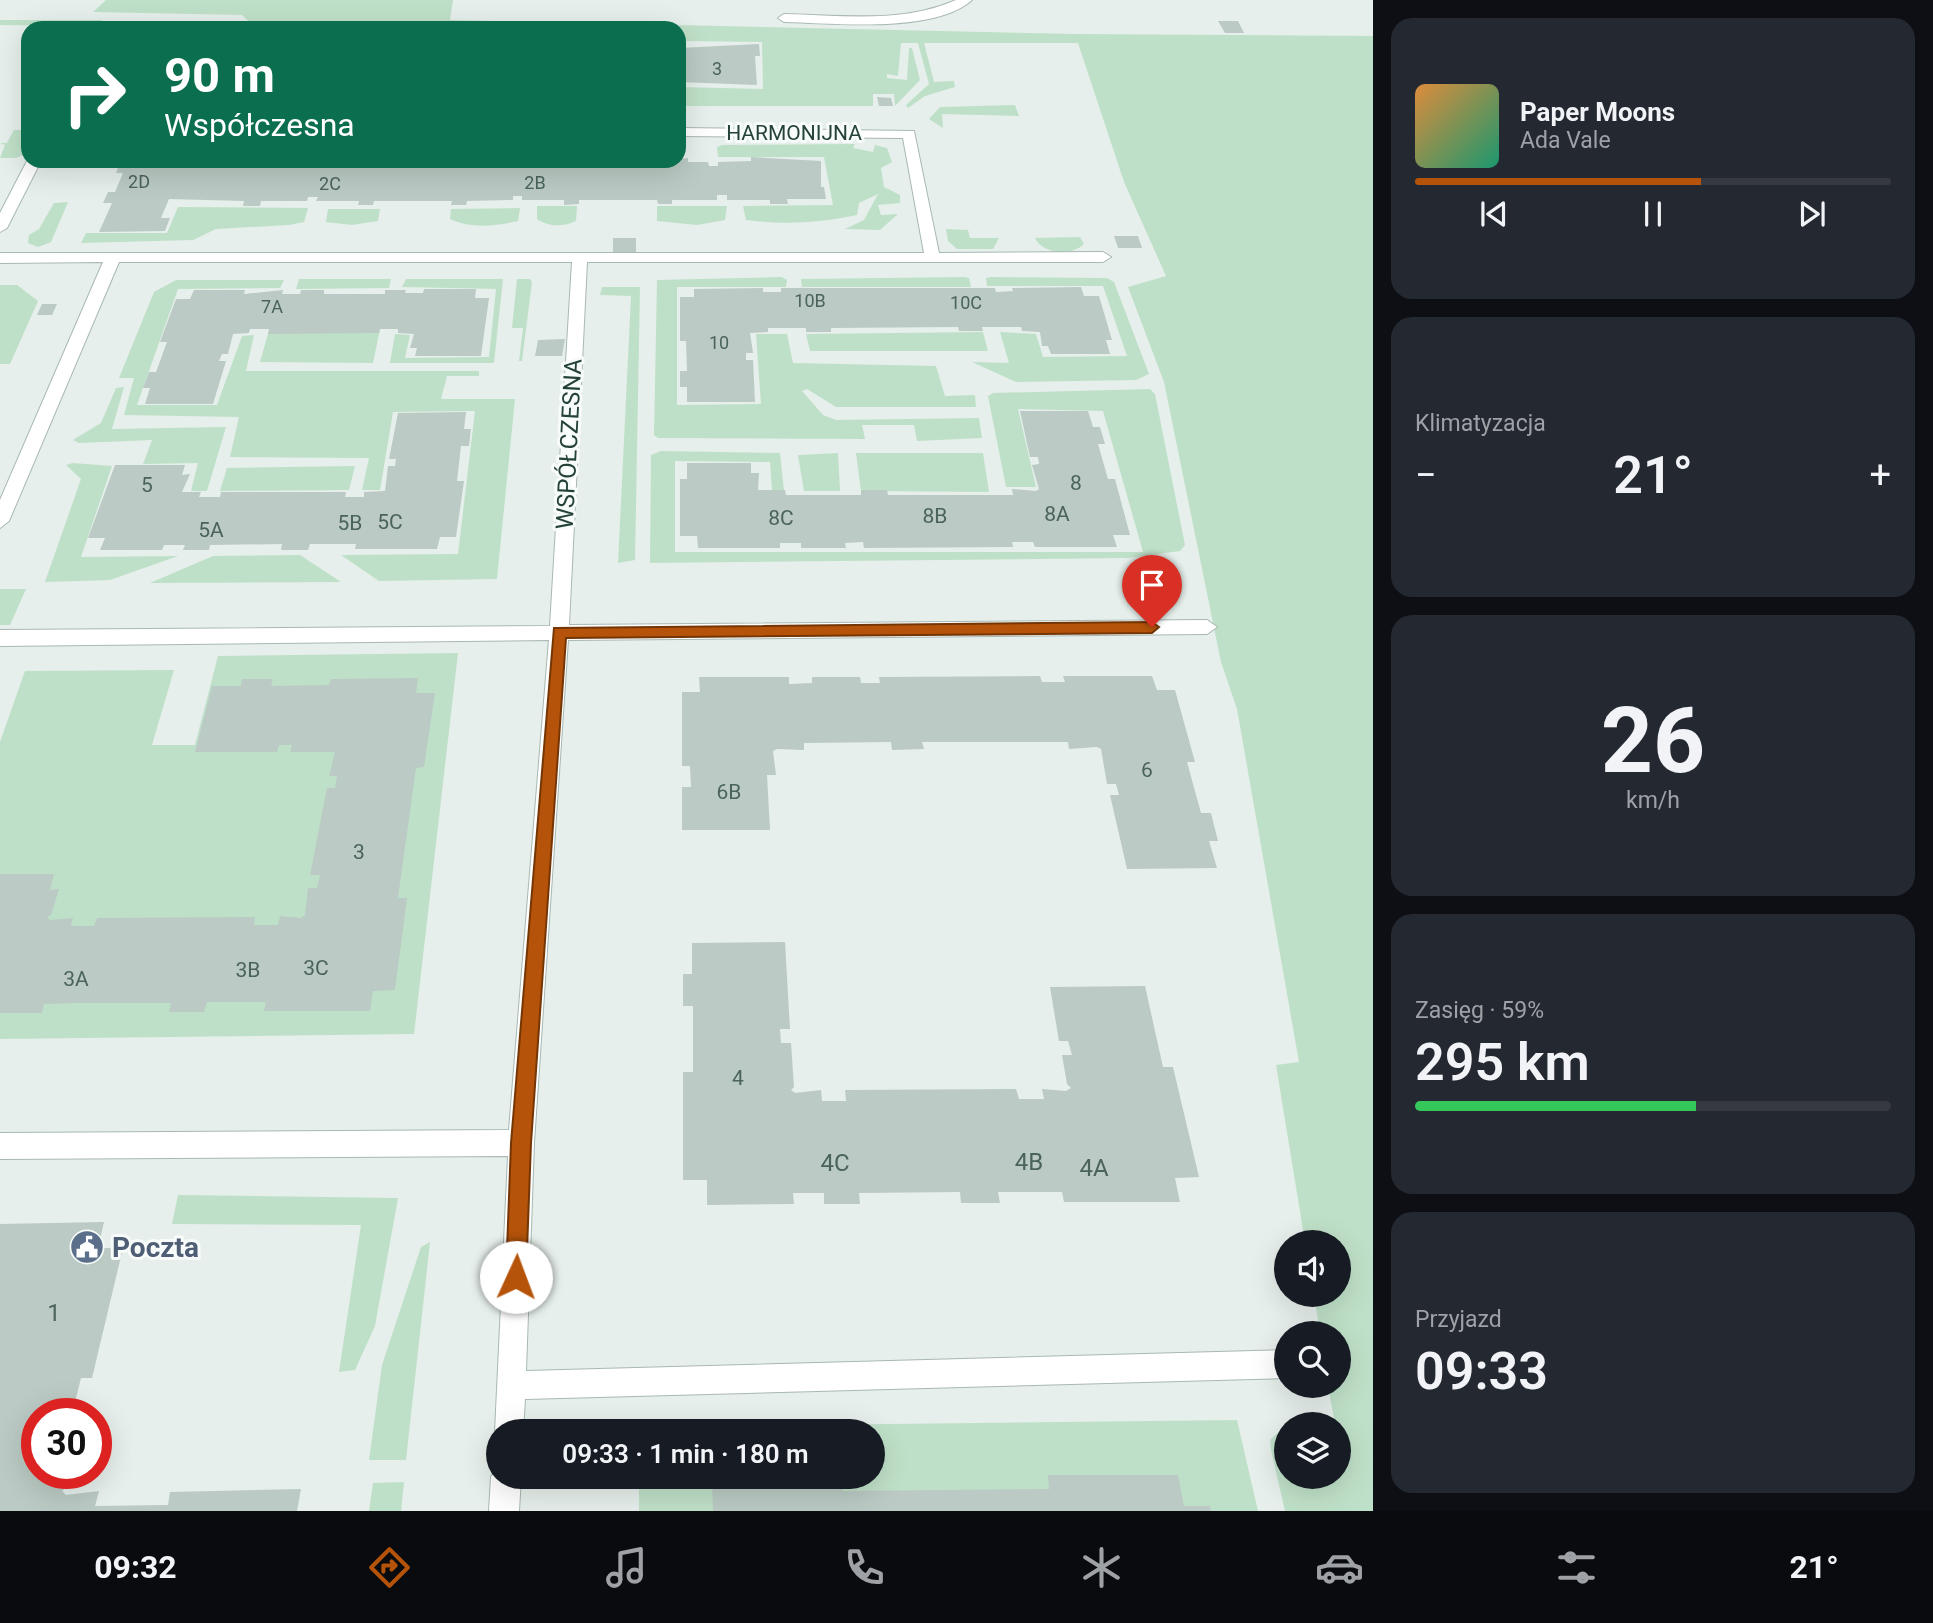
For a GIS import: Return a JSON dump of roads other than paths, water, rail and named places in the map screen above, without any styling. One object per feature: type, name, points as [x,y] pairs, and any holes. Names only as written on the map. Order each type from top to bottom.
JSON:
[{"type":"street","points":[[784,18],[902,19],[945,12],[966,0]]},
{"type":"street","name":"HARMONIJNA","points":[[686,132],[909,134],[933,259]]},
{"type":"street","points":[[0,228],[30,168]]},
{"type":"street","name":"WSPÓŁCZESNA","points":[[510,1419],[521,1143],[559,632],[580,257]]},
{"type":"street","points":[[0,258],[112,260],[1103,257]]},
{"type":"street","points":[[0,521],[112,260]]},
{"type":"street","points":[[0,638],[1207,627]]},
{"type":"street","points":[[0,1146],[521,1143]]},
{"type":"street","points":[[512,1385],[1274,1364]]},
{"type":"street","points":[[504,1511],[505,1489]]},
{"type":"place","name":"Poczta","points":[[87,1247]]}]
